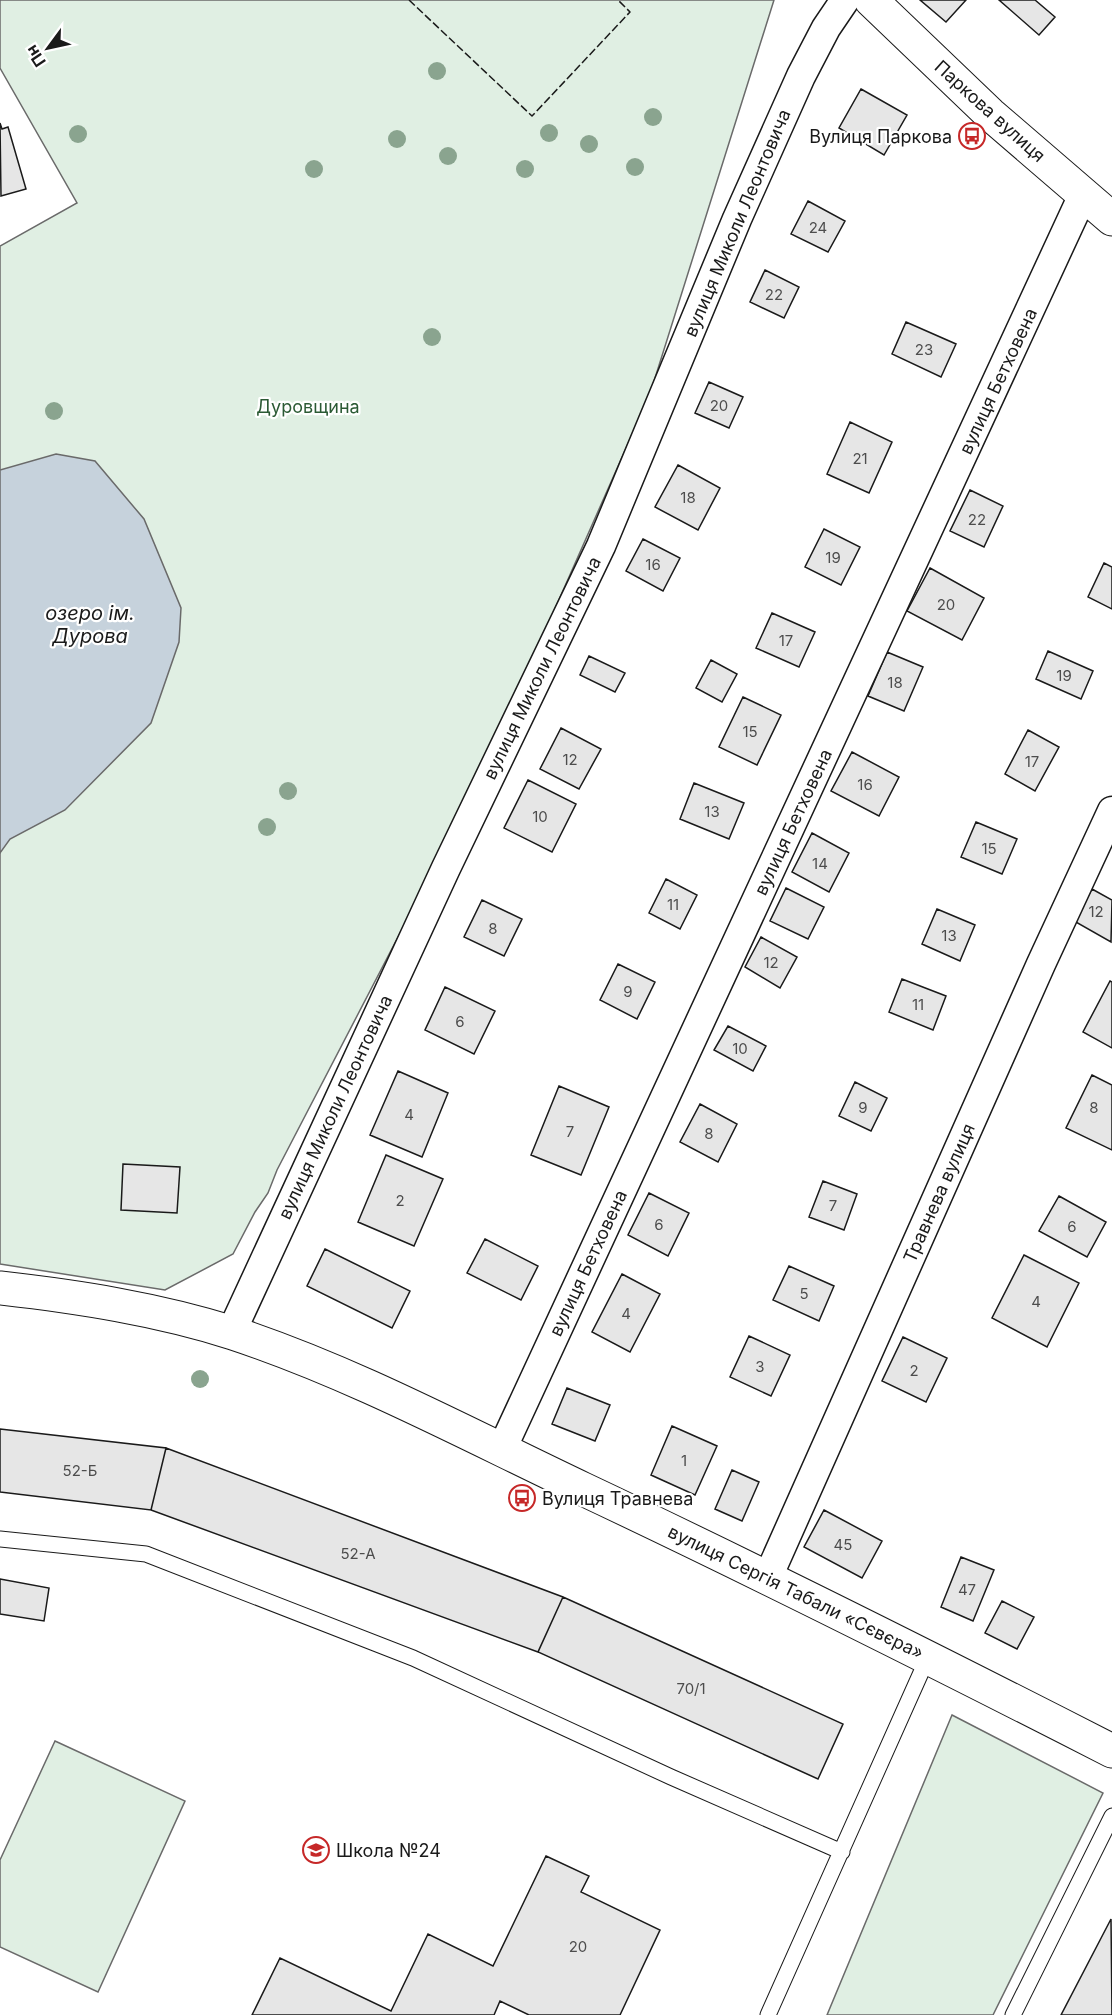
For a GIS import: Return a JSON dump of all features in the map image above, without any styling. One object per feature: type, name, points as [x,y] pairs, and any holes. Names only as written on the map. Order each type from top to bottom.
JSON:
[{"type":"main road","name":"Паркова вулиця","points":[[871,0],[990,114],[1112,219]]},
{"type":"main road","name":"вулиця Сергія Табали «Сєвєра»","points":[[0,1288],[126,1305],[231,1333],[311,1362],[502,1449],[768,1577],[1112,1750]]},
{"type":"street","name":"вулиця Миколи Леонтовича","points":[[231,1333],[446,868],[600,546],[737,219],[801,76],[826,28],[845,0]]},
{"type":"street","name":"вулиця Бетховена","points":[[502,1449],[1083,195]]},
{"type":"street","name":"Травнева вулиця","points":[[768,1577],[1041,964],[1112,811]]},
{"type":"lane","points":[[0,1539],[146,1554],[413,1658],[671,1777],[842,1852]]},
{"type":"lane","points":[[768,2015],[928,1658]]},
{"type":"lane","points":[[1013,2015],[1112,1816]]},
{"type":"green space","name":"Дуровщина","points":[[0,0],[774,0],[650,394],[477,785],[277,1170],[268,1193],[255,1212],[233,1254],[165,1290],[0,1264],[0,246],[77,203],[0,68]]},
{"type":"green space","points":[[952,1715],[1103,1793],[993,2015],[827,2015]]},
{"type":"green space","points":[[55,1741],[185,1801],[98,1992],[0,1947],[0,1860]]},
{"type":"water","name":"озеро ім. Дурова","points":[[56,454],[95,461],[144,519],[181,608],[179,642],[151,723],[65,810],[10,839],[0,853],[0,470]]},
{"type":"building","points":[[920,0],[966,0],[946,22]]},
{"type":"building","points":[[999,0],[1035,0],[1055,17],[1039,35]]},
{"type":"building","points":[[861,89],[907,115],[884,155],[839,128]]},
{"type":"building","points":[[0,123],[2,129],[8,127],[26,189],[1,196]]},
{"type":"building","points":[[808,201],[845,221],[828,252],[791,234]]},
{"type":"building","points":[[765,270],[799,287],[784,318],[750,302]]},
{"type":"building","points":[[906,322],[956,344],[941,377],[892,354]]},
{"type":"building","points":[[709,382],[743,397],[729,428],[695,413]]},
{"type":"building","points":[[850,422],[892,442],[869,493],[827,474]]},
{"type":"building","points":[[678,465],[720,488],[698,530],[655,507]]},
{"type":"building","points":[[970,490],[1003,506],[984,547],[950,531]]},
{"type":"building","points":[[824,529],[860,547],[841,585],[805,567]]},
{"type":"building","points":[[643,539],[680,558],[663,591],[626,571]]},
{"type":"building","points":[[1104,563],[1112,567],[1112,609],[1088,597]]},
{"type":"building","points":[[930,568],[984,598],[962,640],[907,611]]},
{"type":"building","points":[[772,613],[815,632],[799,667],[756,648]]},
{"type":"building","points":[[1048,651],[1093,671],[1081,699],[1036,679]]},
{"type":"building","points":[[887,652],[923,667],[904,711],[868,696]]},
{"type":"building","points":[[589,656],[625,673],[615,692],[580,675]]},
{"type":"building","points":[[711,660],[737,674],[722,702],[696,688]]},
{"type":"building","points":[[743,697],[781,715],[757,765],[719,747]]},
{"type":"building","points":[[561,728],[601,749],[579,789],[540,769]]},
{"type":"building","points":[[1028,730],[1059,747],[1035,791],[1005,774]]},
{"type":"building","points":[[852,752],[899,777],[879,816],[831,791]]},
{"type":"building","points":[[528,780],[576,804],[552,852],[504,828]]},
{"type":"building","points":[[694,783],[744,803],[729,839],[680,819]]},
{"type":"building","points":[[976,822],[1017,839],[1002,874],[961,857]]},
{"type":"building","points":[[812,833],[849,853],[829,892],[792,872]]},
{"type":"building","points":[[666,879],[697,895],[680,929],[649,913]]},
{"type":"building","points":[[786,888],[824,907],[808,939],[770,921]]},
{"type":"building","points":[[1092,889],[1112,900],[1111,942],[1074,921]]},
{"type":"building","points":[[482,900],[522,919],[504,956],[464,937]]},
{"type":"building","points":[[937,909],[975,925],[960,961],[922,944]]},
{"type":"building","points":[[761,937],[797,957],[780,988],[745,967]]},
{"type":"building","points":[[618,964],[655,982],[637,1019],[600,1000]]},
{"type":"building","points":[[902,979],[946,996],[933,1030],[889,1012]]},
{"type":"building","points":[[1110,981],[1112,982],[1112,1048],[1083,1032]]},
{"type":"building","points":[[445,987],[495,1011],[474,1054],[425,1030]]},
{"type":"building","points":[[728,1026],[766,1046],[753,1071],[714,1050]]},
{"type":"building","points":[[398,1071],[448,1093],[422,1157],[370,1135]]},
{"type":"building","points":[[1092,1075],[1112,1085],[1112,1150],[1066,1128]]},
{"type":"building","points":[[855,1082],[887,1098],[871,1131],[839,1116]]},
{"type":"building","points":[[559,1086],[609,1107],[581,1175],[531,1155]]},
{"type":"building","points":[[700,1104],[737,1124],[718,1162],[680,1142]]},
{"type":"building","points":[[386,1155],[443,1179],[414,1246],[358,1222]]},
{"type":"building","points":[[123,1164],[180,1167],[177,1213],[121,1210]]},
{"type":"building","points":[[823,1181],[857,1194],[844,1230],[809,1217]]},
{"type":"building","points":[[649,1193],[689,1213],[668,1256],[628,1235]]},
{"type":"building","points":[[1059,1196],[1106,1222],[1087,1257],[1039,1231]]},
{"type":"building","points":[[485,1239],[538,1266],[521,1300],[467,1273]]},
{"type":"building","points":[[325,1249],[410,1291],[392,1328],[307,1286]]},
{"type":"building","points":[[1024,1255],[1079,1283],[1047,1347],[992,1318]]},
{"type":"building","points":[[789,1266],[834,1286],[819,1321],[773,1300]]},
{"type":"building","points":[[622,1274],[660,1294],[630,1352],[592,1332]]},
{"type":"building","points":[[749,1336],[790,1355],[771,1396],[730,1377]]},
{"type":"building","points":[[903,1337],[947,1358],[926,1402],[882,1381]]},
{"type":"building","points":[[567,1388],[610,1405],[595,1441],[552,1424]]},
{"type":"building","points":[[672,1426],[717,1446],[695,1495],[651,1475]]},
{"type":"building","points":[[0,1429],[166,1448],[151,1510],[0,1492]]},
{"type":"building","points":[[166,1448],[563,1597],[538,1652],[151,1510]]},
{"type":"building","points":[[732,1470],[759,1482],[742,1521],[715,1509]]},
{"type":"building","points":[[824,1510],[882,1541],[862,1578],[804,1547]]},
{"type":"building","points":[[961,1557],[994,1570],[973,1621],[941,1607]]},
{"type":"building","points":[[0,1579],[49,1588],[44,1621],[0,1614]]},
{"type":"building","points":[[563,1597],[843,1724],[818,1779],[538,1652]]},
{"type":"building","points":[[1002,1601],[1034,1617],[1017,1649],[985,1633]]},
{"type":"building","points":[[546,1856],[589,1876],[581,1892],[660,1930],[620,2015],[529,2015],[500,2001],[494,2015],[252,2015],[280,1958],[391,2011],[428,1934],[493,1966]]},
{"type":"building","points":[[1111,1919],[1112,2015],[1061,2015]]},
{"type":"fence","points":[[409,0],[532,116],[630,12],[618,0]]},
{"type":"place","name":"Вулиця Паркова","points":[[972,136]]},
{"type":"place","name":"Вулиця Травнева","points":[[522,1498]]},
{"type":"place","name":"Школа №24","points":[[316,1850]]}]
